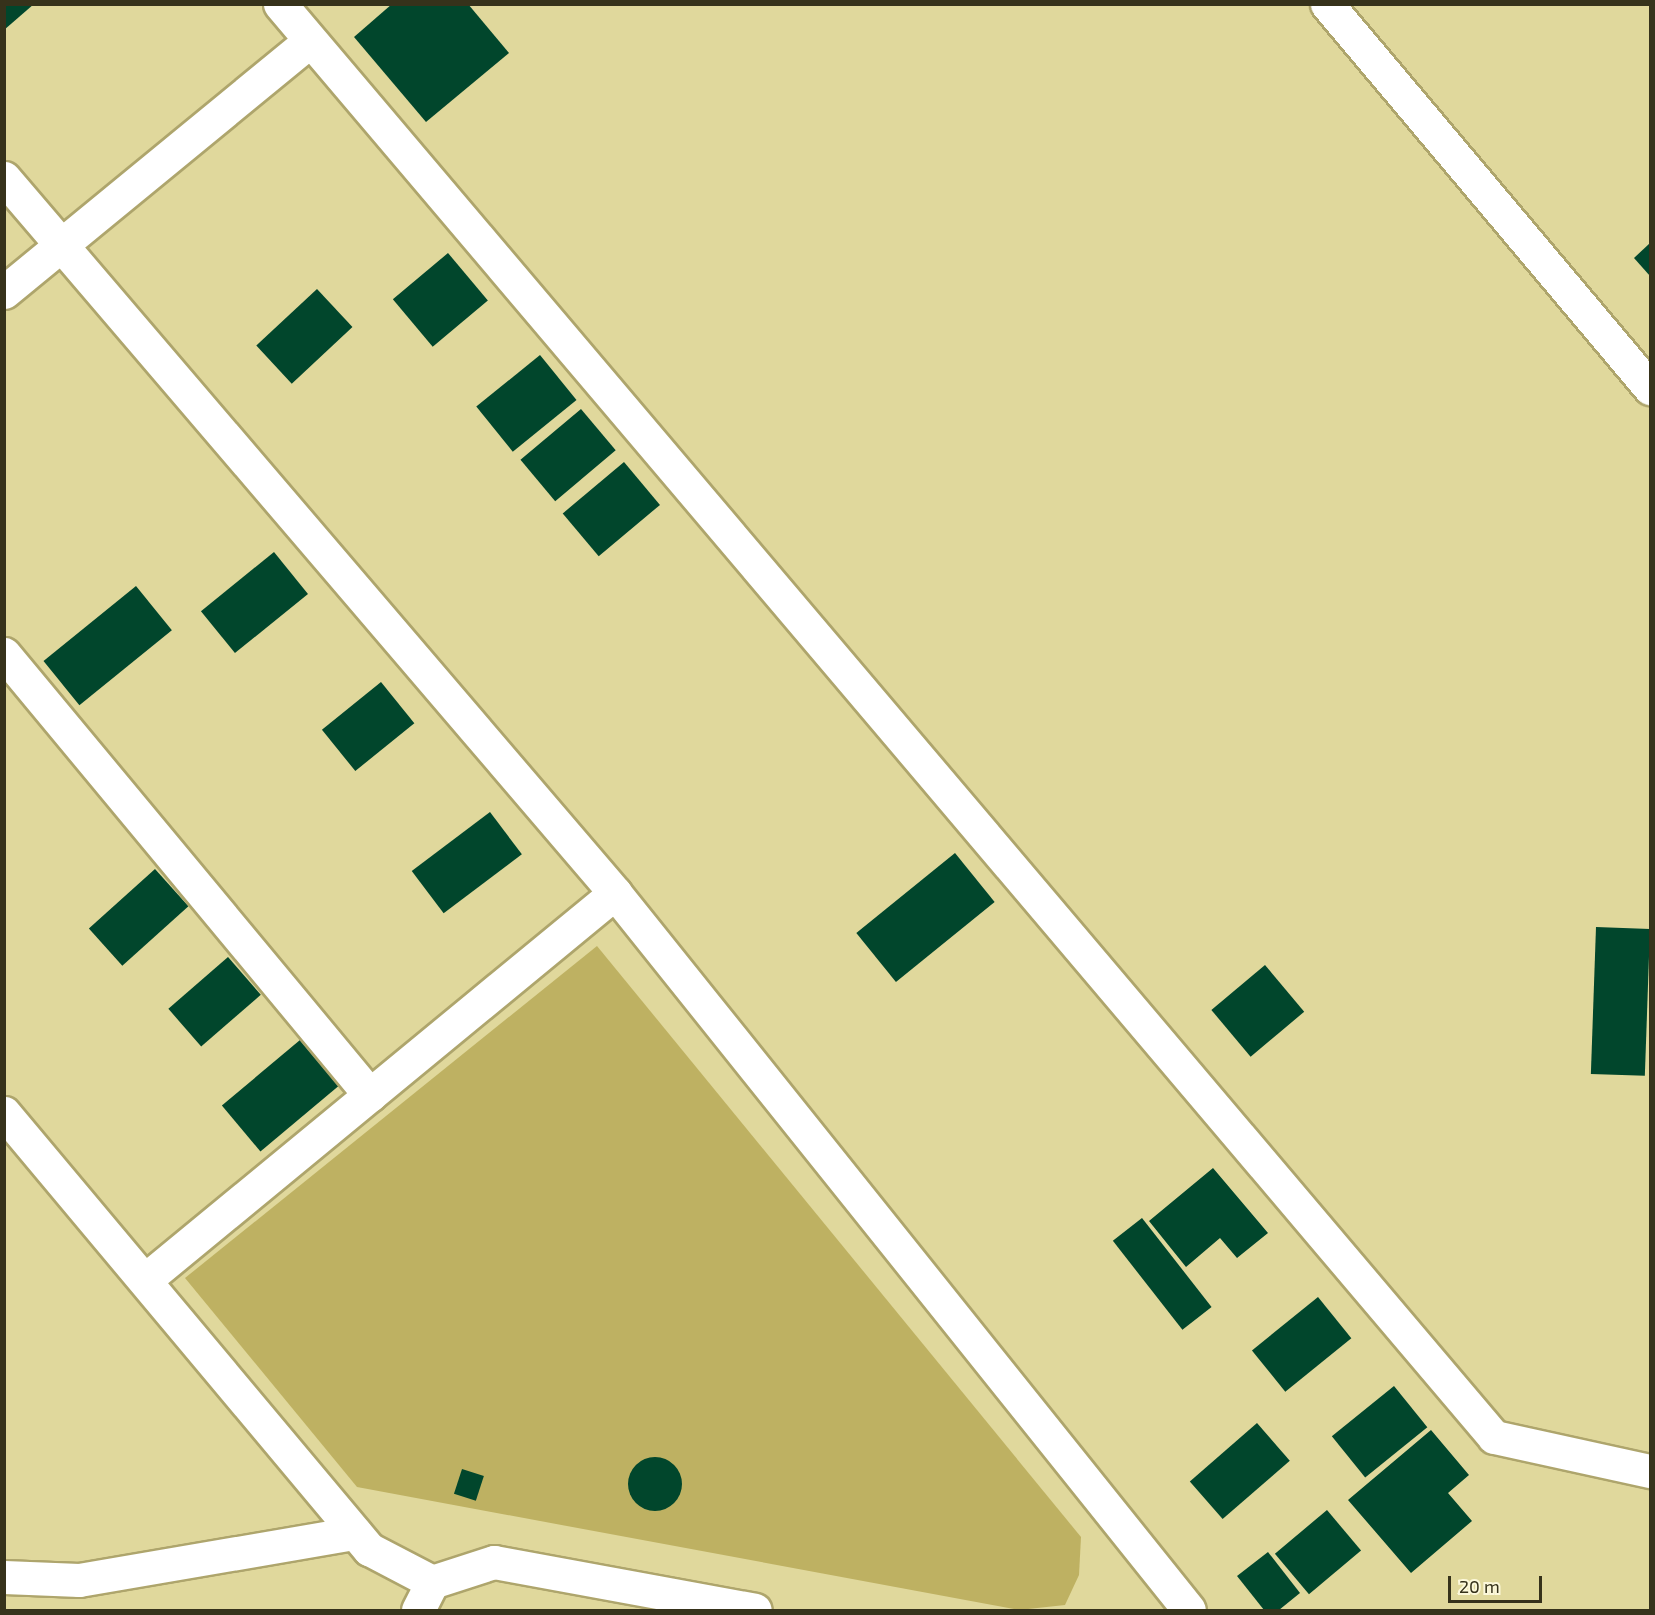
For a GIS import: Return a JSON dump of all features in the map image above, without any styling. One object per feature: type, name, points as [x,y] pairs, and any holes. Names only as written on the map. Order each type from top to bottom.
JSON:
[{"type":"street","points":[[279,4],[1494,1437],[1650,1471]]},
{"type":"street","points":[[1327,4],[1650,388]]},
{"type":"street","points":[[4,292],[310,41]]},
{"type":"street","points":[[4,178],[615,893],[1189,1611]]},
{"type":"street","points":[[4,654],[370,1095]]},
{"type":"street","points":[[145,1280],[615,893]]},
{"type":"street","points":[[4,1113],[369,1549],[432,1582],[494,1562],[755,1611]]},
{"type":"street","points":[[4,1577],[79,1580],[355,1533]]},
{"type":"street","points":[[418,1611],[432,1582]]},
{"type":"shaded area","points":[[597,946],[1081,1537],[1079,1575],[1065,1605],[1019,1610],[357,1487],[185,1278]]},
{"type":"building","points":[[4,4],[34,4],[4,30]]},
{"type":"building","points":[[392,4],[468,4],[509,53],[426,122],[354,37]]},
{"type":"building","points":[[1650,243],[1650,276],[1634,258]]},
{"type":"building","points":[[448,253],[488,300],[433,347],[393,299]]},
{"type":"building","points":[[317,289],[352,327],[292,384],[256,346]]},
{"type":"building","points":[[540,355],[577,400],[513,452],[476,407]]},
{"type":"building","points":[[581,409],[616,450],[555,501],[520,460]]},
{"type":"building","points":[[624,462],[660,505],[599,556],[563,513]]},
{"type":"building","points":[[274,552],[308,594],[235,653],[201,611]]},
{"type":"building","points":[[136,586],[172,630],[79,705],[44,661]]},
{"type":"building","points":[[381,682],[414,723],[355,771],[322,730]]},
{"type":"building","points":[[490,812],[522,854],[444,913],[412,871]]},
{"type":"building","points":[[955,853],[995,902],[896,982],[856,933]]},
{"type":"building","points":[[155,869],[188,906],[122,966],[89,929]]},
{"type":"building","points":[[1596,927],[1650,929],[1645,1076],[1591,1074]]},
{"type":"building","points":[[228,957],[261,995],[201,1047],[168,1009]]},
{"type":"building","points":[[1265,965],[1304,1012],[1251,1057],[1211,1010]]},
{"type":"building","points":[[300,1040],[339,1086],[260,1152],[222,1106]]},
{"type":"building","points":[[1213,1168],[1268,1233],[1237,1258],[1220,1238],[1186,1267],[1149,1221]]},
{"type":"building","points":[[1142,1218],[1212,1307],[1182,1330],[1113,1241]]},
{"type":"building","points":[[1318,1297],[1351,1338],[1285,1392],[1252,1350]]},
{"type":"building","points":[[1394,1386],[1427,1427],[1365,1478],[1332,1436]]},
{"type":"building","points":[[1257,1423],[1290,1461],[1223,1519],[1190,1481]]},
{"type":"building","points":[[1431,1430],[1469,1475],[1448,1493],[1472,1521],[1411,1573],[1348,1500]]},
{"type":"building","points":[[655,1457],[665,1459],[674,1465],[680,1474],[682,1484],[680,1494],[674,1503],[665,1509],[655,1511],[645,1509],[636,1503],[630,1494],[628,1484],[630,1474],[636,1465],[645,1459]]},
{"type":"building","points":[[462,1469],[484,1476],[476,1501],[454,1494]]},
{"type":"building","points":[[1327,1510],[1361,1551],[1309,1594],[1275,1554]]},
{"type":"building","points":[[1268,1552],[1300,1593],[1279,1610],[1264,1610],[1237,1576]]}]
